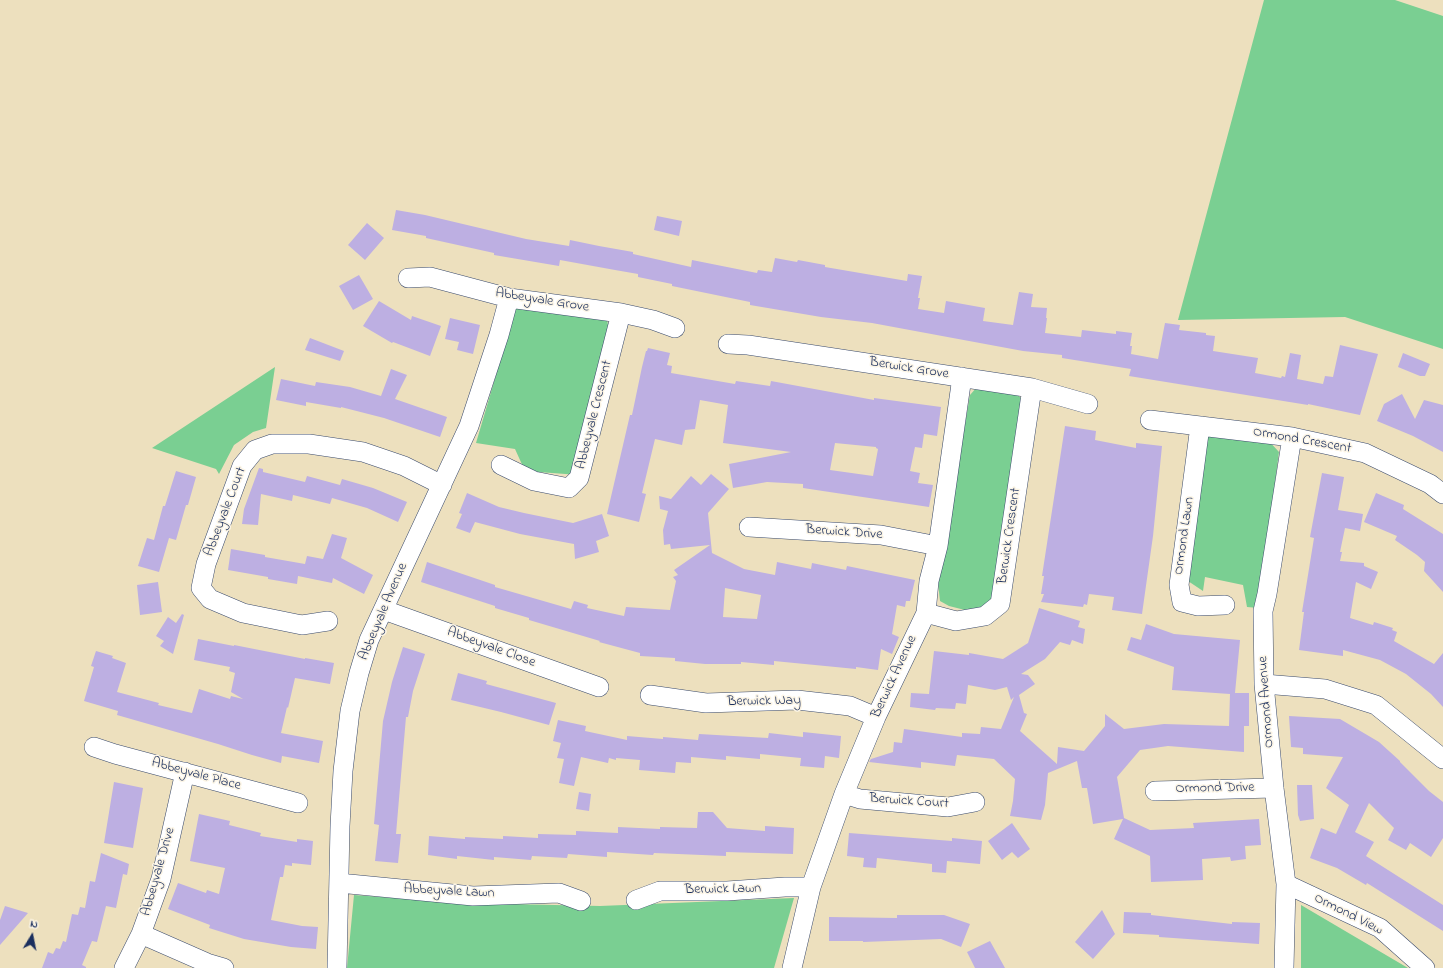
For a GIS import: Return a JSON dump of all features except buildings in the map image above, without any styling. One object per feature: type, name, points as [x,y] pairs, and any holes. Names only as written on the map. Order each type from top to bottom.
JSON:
[{"type":"street","name":"Abbeyvale Grove","points":[[408,278],[430,277],[509,298],[621,313],[653,320],[675,328]]},
{"type":"street","name":"Abbeyvale Avenue","points":[[337,968],[343,771],[350,711],[359,673],[369,640],[469,426],[499,335],[509,298]]},
{"type":"street","name":"Abbeyvale Crescent","points":[[501,465],[534,481],[569,488],[579,478],[621,313]]},
{"type":"street","name":"Berwick Grove","points":[[728,344],[748,345],[1032,388],[1088,404]]},
{"type":"street","name":"Berwick Avenue","points":[[792,968],[810,887],[844,794],[876,717],[926,613],[929,581],[938,546],[962,377]]},
{"type":"street","name":"Berwick Crescent","points":[[926,613],[956,621],[985,616],[1000,604],[1032,388]]},
{"type":"street","name":"Ormond Crescent","points":[[1150,420],[1292,437],[1365,453],[1430,484],[1443,494]]},
{"type":"street","name":"Ormond Lawn","points":[[1200,426],[1179,585],[1182,602],[1198,606],[1225,605]]},
{"type":"street","name":"Ormond Avenue","points":[[1284,968],[1286,884],[1274,788],[1264,684],[1262,610],[1267,594],[1292,437]]},
{"type":"street","name":"Abbeyvale Court","points":[[328,621],[302,625],[243,613],[210,599],[201,588],[206,564],[242,466],[254,450],[272,444],[309,444],[363,452],[404,466],[442,485]]},
{"type":"street","name":"Berwick Drive","points":[[749,527],[881,535],[938,546]]},
{"type":"street","name":"Abbeyvale Close","points":[[384,610],[599,687]]},
{"type":"street","points":[[1264,684],[1325,689],[1376,705],[1443,759]]},
{"type":"street","name":"Berwick Way","points":[[650,695],[706,703],[797,700],[850,706],[876,717]]},
{"type":"street","name":"Abbeyvale Place","points":[[94,747],[298,803]]},
{"type":"street","name":"Abbeyvale Drive","points":[[124,968],[141,934],[161,879],[185,772]]},
{"type":"street","name":"Ormond Drive","points":[[1155,791],[1274,788]]},
{"type":"street","name":"Berwick Court","points":[[844,794],[860,799],[948,807],[975,802]]},
{"type":"street","name":"Abbeyvale Lawn","points":[[339,883],[473,896],[559,893],[581,901]]},
{"type":"street","name":"Ormond View","points":[[1286,884],[1380,928],[1425,968]]},
{"type":"street","name":"Berwick Lawn","points":[[636,900],[660,891],[727,891],[785,887],[810,887]]},
{"type":"street","points":[[141,934],[207,963],[224,968]]},
{"type":"green space","points":[[1264,0],[1395,0],[1443,16],[1443,349],[1345,317],[1178,320]]},
{"type":"green space","points":[[516,307],[607,320],[609,329],[579,475],[525,471],[515,449],[476,443]]},
{"type":"green space","points":[[275,367],[266,428],[253,432],[234,445],[219,474],[216,469],[152,448]]},
{"type":"green space","points":[[977,387],[1014,392],[1021,398],[994,598],[981,609],[965,610],[949,606],[940,601],[938,583],[970,395]]},
{"type":"green space","points":[[1210,433],[1267,439],[1279,452],[1259,608],[1247,607],[1243,585],[1205,577],[1203,591],[1188,581],[1203,446]]},
{"type":"green space","points":[[354,895],[464,903],[600,906],[794,898],[774,968],[347,968]]},
{"type":"green space","points":[[1301,905],[1408,968],[1301,968]]}]
